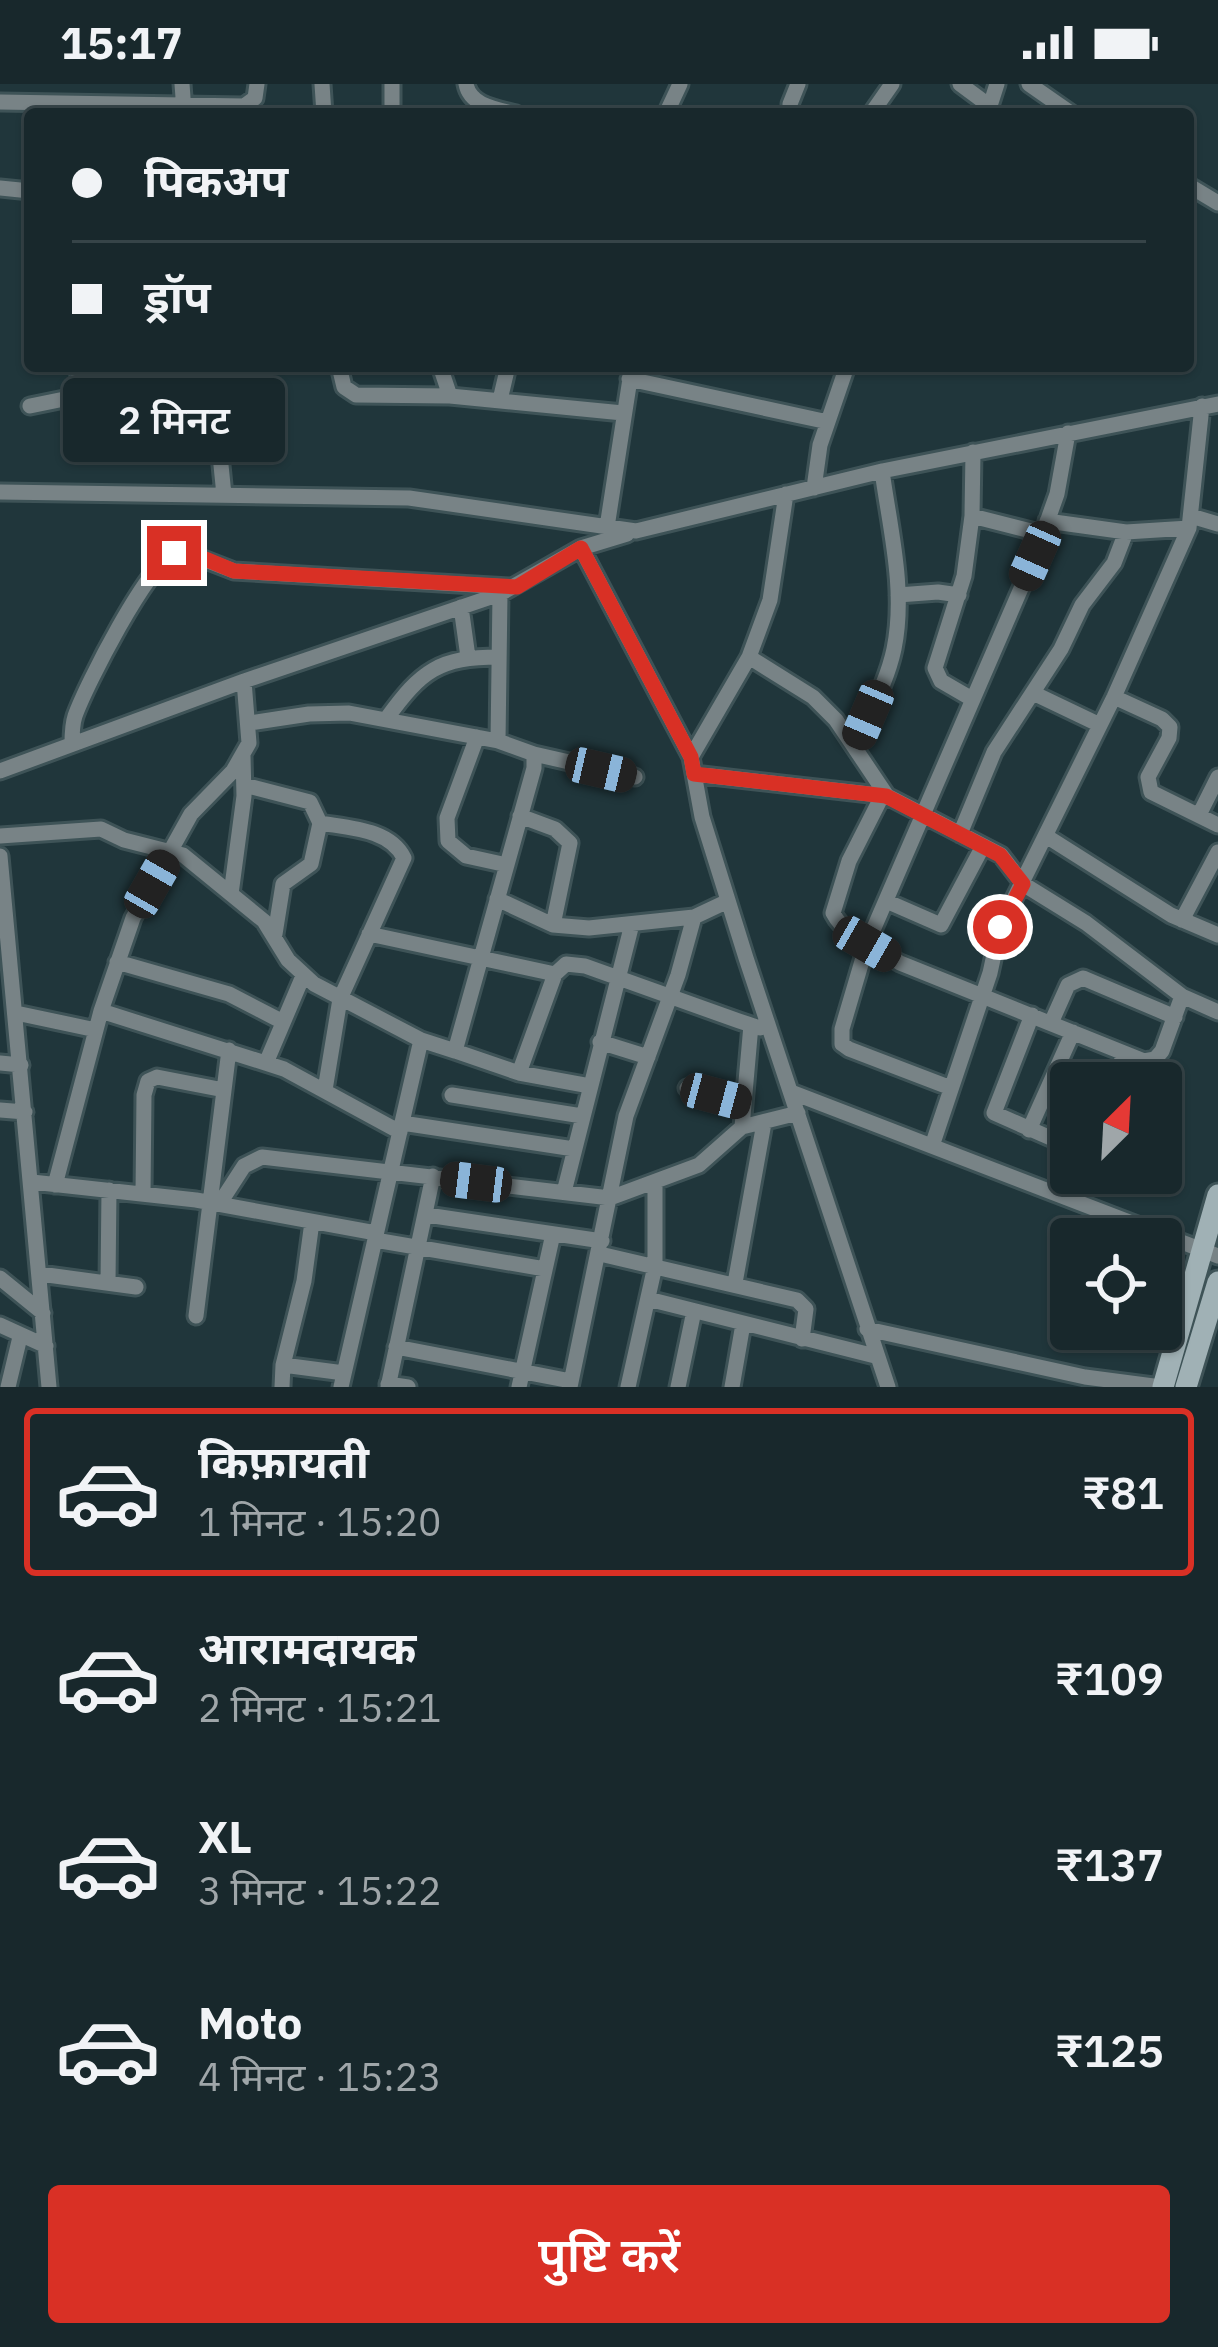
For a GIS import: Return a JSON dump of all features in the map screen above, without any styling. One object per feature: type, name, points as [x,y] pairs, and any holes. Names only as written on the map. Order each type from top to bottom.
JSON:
[{"type":"street","points":[[200,108],[248,105],[255,98],[257,84]]},
{"type":"street","points":[[466,84],[478,103],[494,108]]},
{"type":"street","points":[[960,84],[987,108]]},
{"type":"street","points":[[1028,84],[1063,108]]},
{"type":"street","points":[[0,102],[158,108]]},
{"type":"street","points":[[79,372],[81,395]]},
{"type":"street","points":[[126,372],[127,386]]},
{"type":"street","points":[[30,406],[192,372]]},
{"type":"street","points":[[211,372],[224,495]]},
{"type":"street","points":[[340,372],[344,387],[352,394],[450,396],[623,413]]},
{"type":"street","points":[[442,372],[450,396]]},
{"type":"street","points":[[500,400],[507,372]]},
{"type":"street","points":[[814,488],[845,372]]},
{"type":"street","points":[[607,527],[630,373],[828,422]]},
{"type":"street","points":[[0,771],[500,594],[581,548],[636,531],[882,471],[1210,405],[1190,522],[1114,697],[1000,927],[983,995],[932,1147]]},
{"type":"street","points":[[952,1088],[842,1044],[842,1029],[867,944],[1045,528],[1057,494],[1068,433]]},
{"type":"street","points":[[973,452],[972,516],[958,595],[934,668],[941,681],[973,699]]},
{"type":"street","points":[[856,745],[894,651],[898,595],[882,471]]},
{"type":"street","points":[[0,492],[410,499],[636,531]]},
{"type":"street","points":[[693,765],[749,657],[770,600],[786,494]]},
{"type":"street","points":[[972,516],[1045,528],[1126,532],[1190,522],[1218,524]]},
{"type":"street","points":[[960,834],[982,774],[1082,605],[1114,563],[1126,532]]},
{"type":"street","points":[[581,548],[693,765],[702,817],[759,1024],[798,1113],[888,1387]]},
{"type":"street","points":[[72,744],[76,712],[117,634],[158,565],[174,553],[198,556],[234,571],[517,587]]},
{"type":"street","points":[[498,741],[500,594]]},
{"type":"street","points":[[898,595],[958,595]]},
{"type":"street","points":[[461,607],[468,657]]},
{"type":"street","points":[[387,718],[408,688],[450,660],[499,657]]},
{"type":"street","points":[[749,657],[813,697],[856,745],[884,796]]},
{"type":"street","points":[[55,1185],[101,1011],[133,918],[191,814],[249,743],[244,681]]},
{"type":"street","points":[[1033,693],[1100,725]]},
{"type":"street","points":[[1114,697],[1167,723],[1171,732],[1148,776],[1149,789],[1218,825]]},
{"type":"street","points":[[250,723],[309,714],[387,718],[498,741],[635,778]]},
{"type":"street","points":[[477,737],[447,818],[448,841],[466,856],[507,865]]},
{"type":"street","points":[[455,1052],[534,768],[533,754]]},
{"type":"street","points":[[231,894],[243,756]]},
{"type":"street","points":[[693,765],[884,796],[1000,855],[1023,884],[1086,923],[1183,996],[1218,1012]]},
{"type":"street","points":[[1199,815],[1218,777]]},
{"type":"street","points":[[244,785],[310,802],[320,823],[311,864],[283,884],[275,934]]},
{"type":"street","points":[[884,796],[849,861],[833,913],[838,924],[867,944],[900,963],[1144,1060],[1155,1059],[1183,996]]},
{"type":"street","points":[[520,816],[555,829],[570,843],[554,925]]},
{"type":"street","points":[[320,823],[380,836],[401,850],[400,868],[340,1000],[325,1090]]},
{"type":"street","points":[[0,836],[101,829],[171,851],[193,861],[231,894],[275,934],[288,960],[303,976],[340,1000],[455,1052],[519,1073],[590,1086]]},
{"type":"street","points":[[1046,836],[1182,920],[1218,935]]},
{"type":"street","points":[[886,901],[941,925],[983,846]]},
{"type":"street","points":[[1182,920],[1218,853]]},
{"type":"street","points":[[0,856],[49,1387]]},
{"type":"street","points":[[497,898],[554,925],[589,928],[694,917],[728,902]]},
{"type":"street","points":[[396,1347],[520,1379],[571,1384],[626,1115],[694,917]]},
{"type":"street","points":[[564,1192],[632,924]]},
{"type":"street","points":[[369,934],[555,974]]},
{"type":"street","points":[[117,962],[229,994],[283,1022]]},
{"type":"street","points":[[519,1073],[562,965],[620,977],[759,1024]]},
{"type":"street","points":[[266,1063],[303,976]]},
{"type":"street","points":[[1051,1023],[1068,985],[1082,978],[1175,1017]]},
{"type":"street","points":[[101,1011],[266,1063],[401,1127],[574,1149]]},
{"type":"street","points":[[16,1013],[96,1030]]},
{"type":"street","points":[[1032,1015],[994,1109],[997,1117],[1050,1138]]},
{"type":"street","points":[[742,1127],[759,1024]]},
{"type":"street","points":[[1029,1130],[1073,1032]]},
{"type":"street","points":[[283,1365],[343,1380],[421,1040]]},
{"type":"street","points":[[600,1042],[648,1057]]},
{"type":"street","points":[[196,1316],[217,1203],[230,1050]]},
{"type":"street","points":[[1121,1062],[1124,1053]]},
{"type":"street","points":[[0,1063],[21,1065]]},
{"type":"street","points":[[143,1194],[148,1081],[158,1077],[224,1090]]},
{"type":"street","points":[[687,1088],[744,1104]]},
{"type":"street","points":[[790,1092],[1210,1253]]},
{"type":"street","points":[[452,1095],[582,1116]]},
{"type":"street","points":[[0,1111],[26,1112]]},
{"type":"street","points":[[217,1203],[244,1166],[262,1157],[610,1198],[655,1184],[715,1156],[742,1127],[798,1113]]},
{"type":"street","points":[[735,1283],[764,1123]]},
{"type":"street","points":[[408,1387],[388,1385],[433,1176]]},
{"type":"street","points":[[32,1182],[217,1203],[545,1269]]},
{"type":"street","points":[[628,1387],[655,1266],[655,1184]]},
{"type":"street","points":[[108,1283],[110,1190]]},
{"type":"street","points":[[867,1329],[1085,1377],[1162,1387],[1210,1253],[1218,1195]]},
{"type":"street","points":[[427,1215],[553,1234],[801,1303],[806,1313],[802,1339]]},
{"type":"street","points":[[282,1387],[312,1222]]},
{"type":"street","points":[[520,1379],[553,1234]]},
{"type":"street","points":[[40,1274],[136,1287]]},
{"type":"street","points":[[0,1278],[43,1313]]},
{"type":"street","points":[[1186,1387],[1218,1282]]},
{"type":"street","points":[[648,1299],[875,1356]]},
{"type":"street","points":[[678,1387],[694,1311]]},
{"type":"street","points":[[0,1324],[46,1346]]},
{"type":"street","points":[[732,1387],[743,1324]]},
{"type":"street","points":[[6,1379],[20,1337]]},
{"type":"route","points":[[174,553],[198,556],[234,571],[517,587],[581,548],[691,757],[694,774],[886,796],[1000,855],[1023,884],[1000,927]]}]
